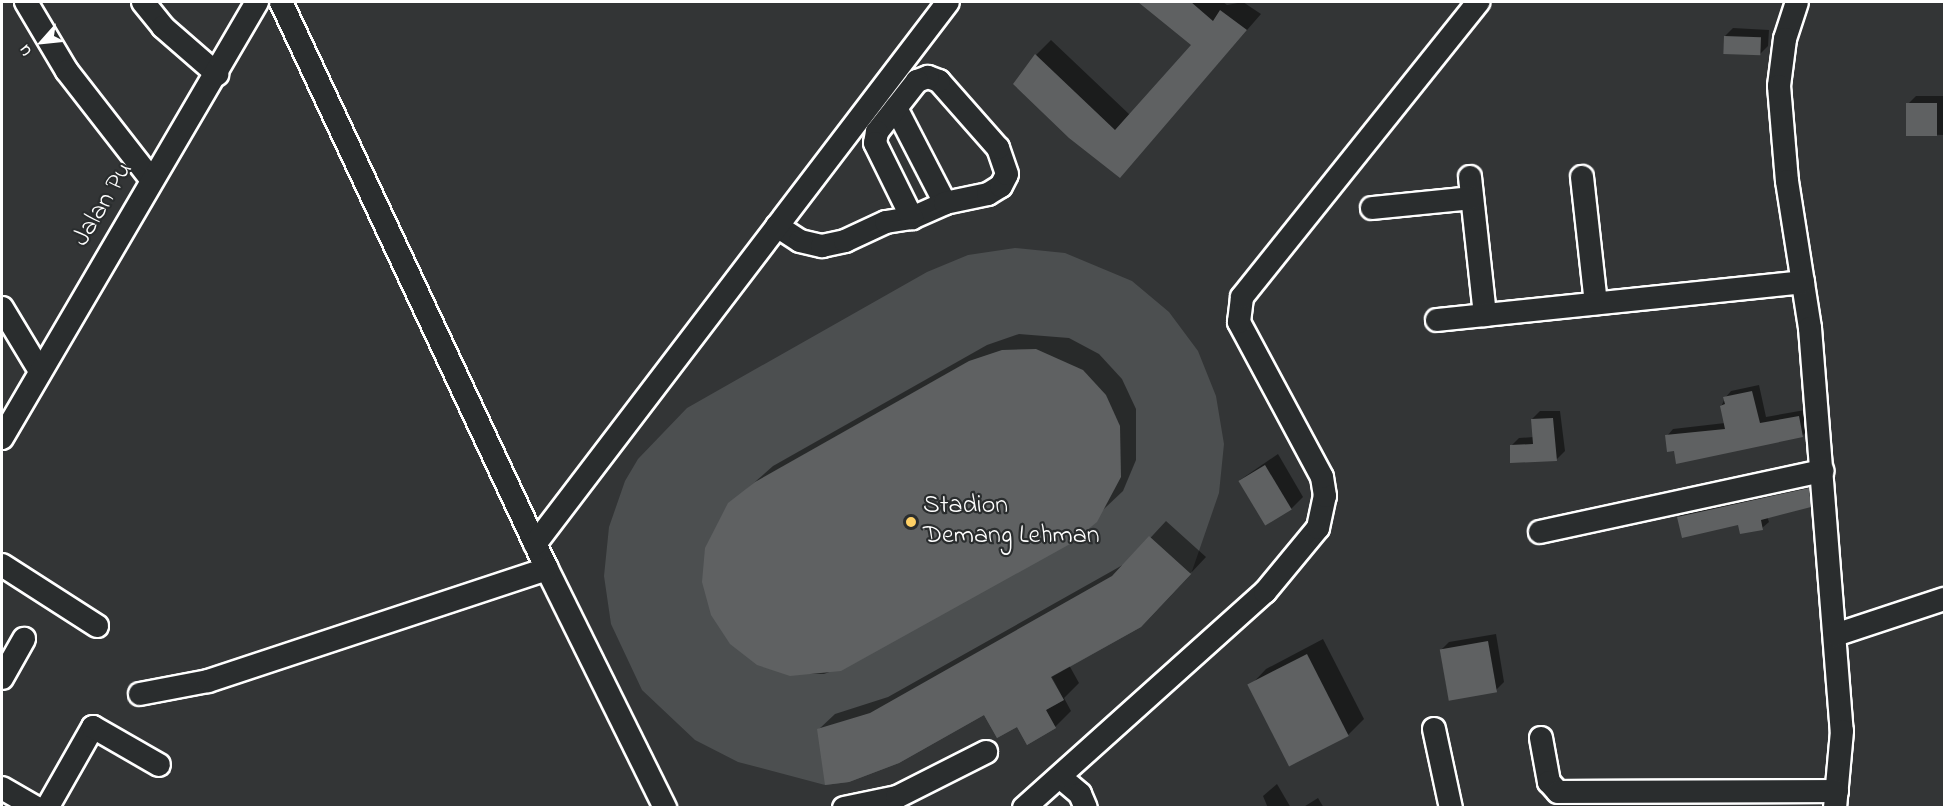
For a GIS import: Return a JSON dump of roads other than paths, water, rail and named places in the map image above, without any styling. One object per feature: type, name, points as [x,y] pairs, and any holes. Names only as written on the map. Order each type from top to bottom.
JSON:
[{"type":"street","points":[[26,2],[67,70],[152,180]]},
{"type":"street","points":[[143,2],[163,27],[217,74]]},
{"type":"street","name":"Jalan Pu","points":[[2,438],[152,180],[217,74],[257,2]]},
{"type":"street","points":[[281,2],[535,544],[665,807]]},
{"type":"street","points":[[535,544],[948,2]]},
{"type":"street","points":[[1024,807],[1265,592],[1318,528],[1325,496],[1322,477],[1239,322],[1242,297],[1478,2]]},
{"type":"street","points":[[1541,738],[1549,782],[1558,792],[1836,799],[1842,731],[1822,471],[1803,282],[1787,181],[1779,86],[1785,39],[1797,2]]},
{"type":"street","points":[[777,226],[800,241],[822,246],[845,242],[885,222],[912,218],[945,203],[988,194],[1000,186],[1006,174],[998,148],[939,81],[928,77],[917,81],[877,132],[875,143],[912,218]]},
{"type":"street","points":[[896,108],[945,203]]},
{"type":"street","points":[[1582,177],[1596,303]]},
{"type":"street","points":[[1372,208],[1471,187],[1485,315]]},
{"type":"street","points":[[1437,320],[1803,282]]},
{"type":"street","points":[[2,308],[40,371]]},
{"type":"street","points":[[1539,532],[1822,471]]},
{"type":"street","points":[[2,565],[97,626]]},
{"type":"street","points":[[140,694],[208,681],[547,569]]},
{"type":"street","points":[[1835,635],[1944,599]]},
{"type":"street","points":[[2,678],[24,639]]},
{"type":"street","points":[[47,807],[93,727],[159,765]]},
{"type":"street","points":[[1434,729],[1452,807]]},
{"type":"street","points":[[844,807],[899,802],[986,752]]},
{"type":"street","points":[[1060,777],[1080,794],[1086,807]]},
{"type":"street","points":[[2,788],[36,807]]},
{"type":"place","name":"Stadion Demang Lehman","points":[[911,522]]}]
